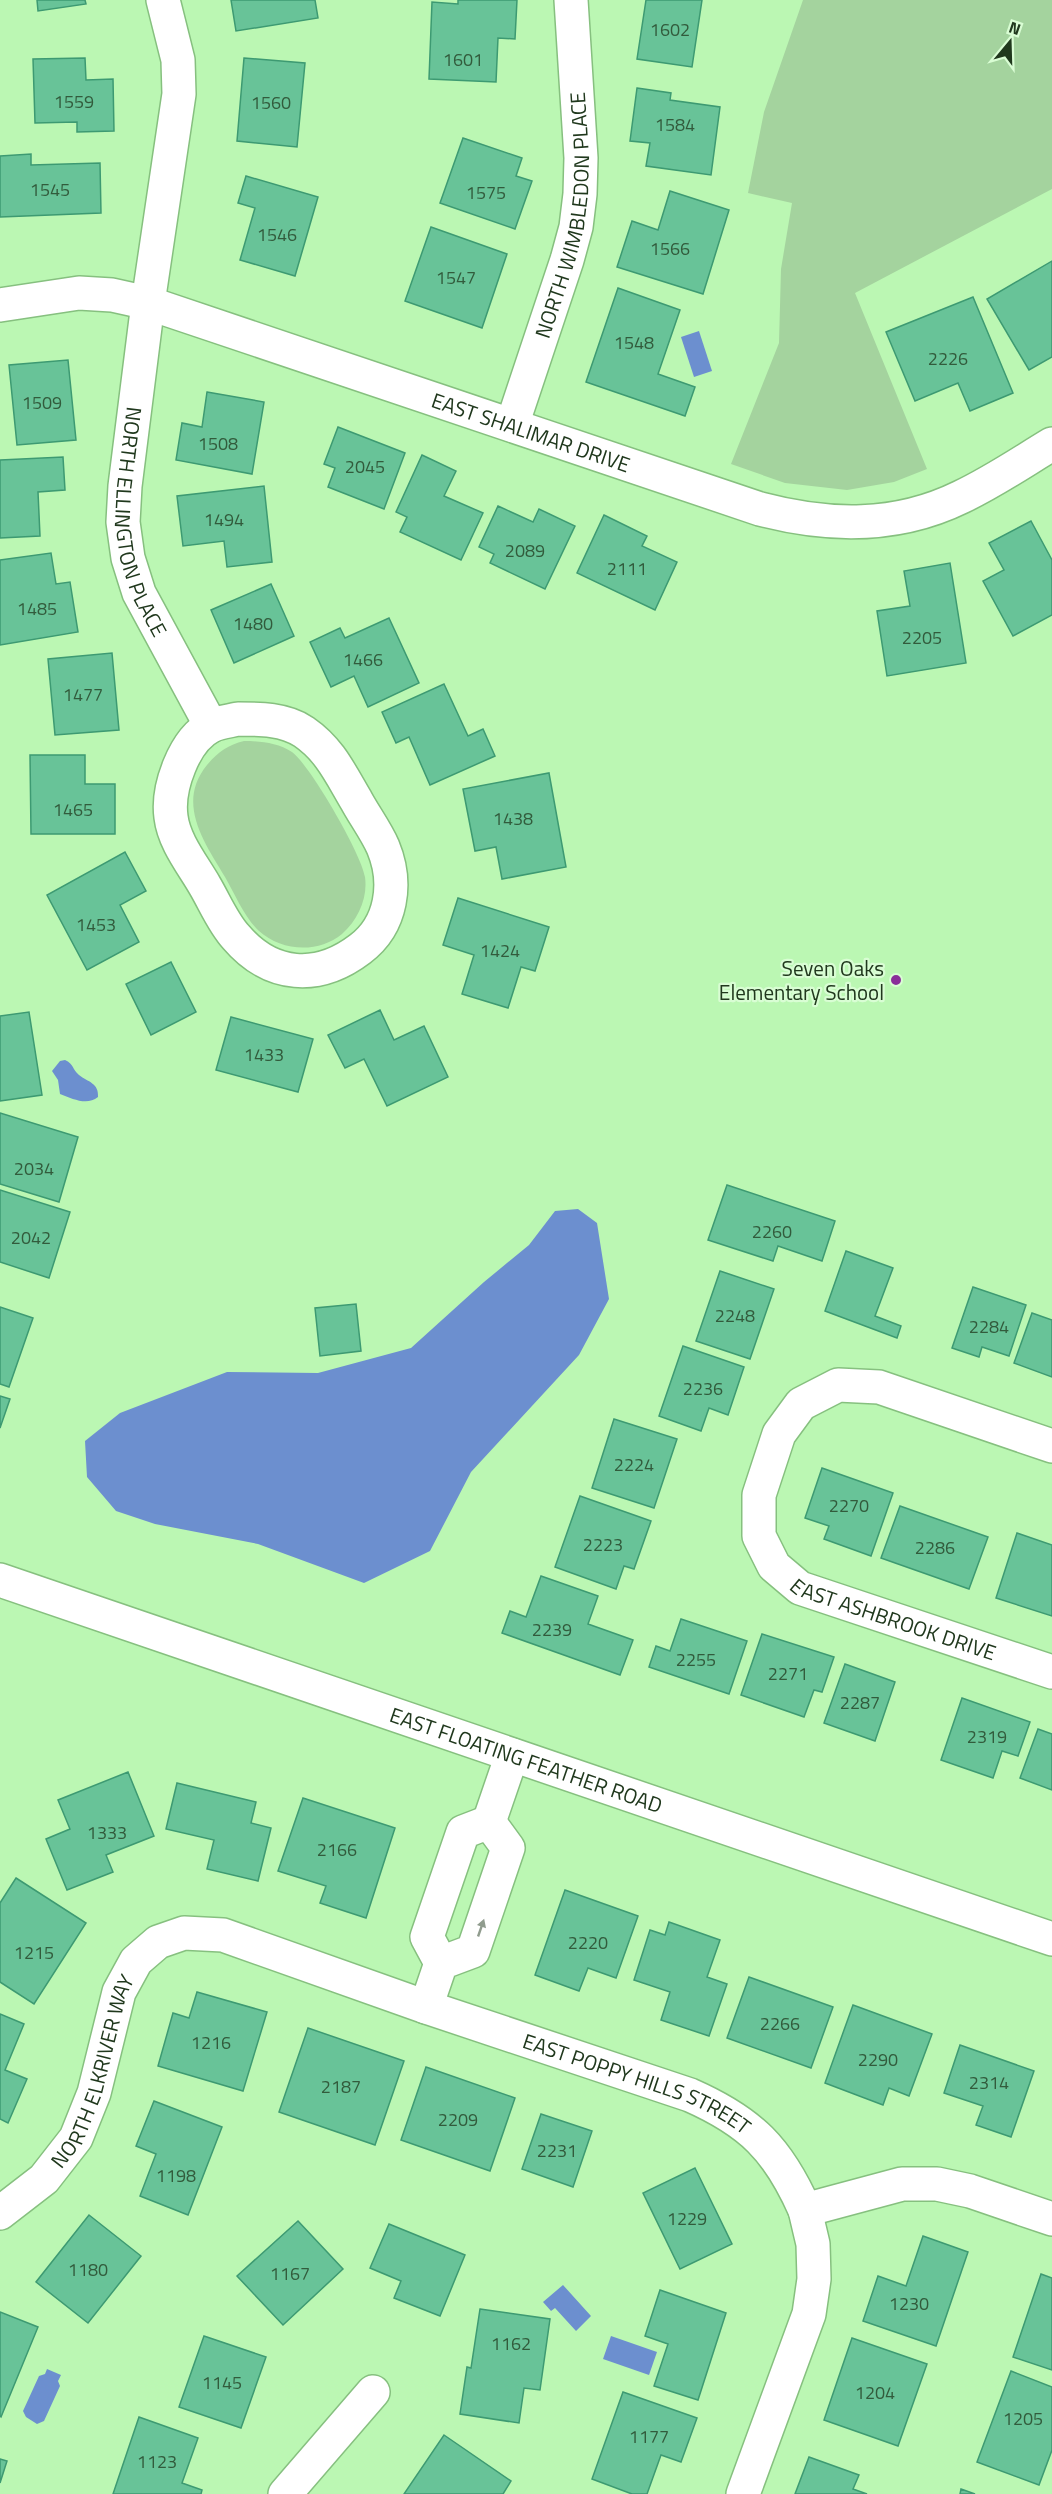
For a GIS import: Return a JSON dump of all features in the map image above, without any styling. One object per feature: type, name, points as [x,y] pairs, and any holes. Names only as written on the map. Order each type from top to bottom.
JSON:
[{"type":"street","name":"NORTH ELLINGTON PLACE","points":[[163,0],[178,60],[179,94],[148,303],[125,486],[123,522],[127,549],[139,592],[211,726]]},
{"type":"street","name":"NORTH WIMBLEDON PLACE","points":[[512,425],[576,227],[580,194],[580,158],[571,0]]},
{"type":"street","name":"EAST SHALIMAR DRIVE","points":[[0,305],[80,293],[112,295],[148,303],[760,509],[794,518],[828,522],[862,522],[895,518],[928,510],[960,498],[1052,444]]},
{"type":"street","points":[[238,719],[268,719],[302,730],[328,751],[378,838],[389,871],[391,894],[385,922],[372,941],[345,961],[323,970],[293,971],[259,960],[235,936],[180,843],[171,818],[172,790],[178,768],[188,748],[211,726],[238,719]]},
{"type":"street","name":"EAST ASHBROOK DRIVE","points":[[1052,1446],[879,1388],[838,1385],[801,1404],[779,1434],[759,1495],[759,1536],[774,1566],[800,1588],[1052,1672]]},
{"type":"street","name":"EAST FLOATING FEATHER ROAD","points":[[0,1580],[1052,1939]]},
{"type":"street","points":[[489,1822],[512,1755]]},
{"type":"street","points":[[441,1963],[473,1952],[477,1941],[508,1848],[489,1822]]},
{"type":"street","points":[[426,2007],[441,1963],[427,1936],[463,1832],[489,1822]]},
{"type":"street","name":"EAST POPPY HILLS STREET","points":[[184,1933],[223,1935],[426,2007],[690,2095],[721,2109],[749,2128],[773,2152],[792,2180],[805,2210],[813,2244],[814,2267],[808,2314],[743,2494]]},
{"type":"street","name":"NORTH ELKRIVER WAY","points":[[0,2213],[45,2179],[76,2138],[94,2093],[119,1992],[136,1961],[158,1942],[184,1933]]},
{"type":"street","points":[[805,2210],[902,2184],[937,2184],[970,2191],[1052,2219]]},
{"type":"street","points":[[285,2494],[373,2392]]},
{"type":"green space","points":[[803,0],[1052,0],[1052,189],[855,293],[927,469],[894,482],[847,490],[785,483],[731,464],[779,343],[781,269],[792,203],[748,193],[764,112]]},
{"type":"green space","points":[[244,741],[281,746],[300,760],[334,811],[362,866],[366,885],[361,908],[353,922],[342,934],[322,945],[300,948],[289,946],[268,938],[259,931],[240,905],[196,822],[194,794],[198,779],[219,753]]},
{"type":"water","points":[[699,331],[712,371],[694,377],[681,337]]},
{"type":"water","points":[[65,1060],[79,1075],[95,1086],[98,1097],[85,1101],[60,1094],[58,1080],[52,1071],[60,1061]]},
{"type":"water","points":[[578,1209],[597,1223],[609,1299],[579,1355],[471,1472],[430,1551],[364,1583],[258,1544],[155,1524],[116,1511],[87,1477],[85,1441],[120,1413],[227,1372],[318,1373],[411,1348],[529,1245],[555,1211]]},
{"type":"water","points":[[563,2285],[591,2316],[576,2331],[555,2308],[551,2311],[543,2302]]},
{"type":"water","points":[[611,2336],[657,2352],[649,2375],[603,2359]]},
{"type":"water","points":[[47,2369],[61,2375],[58,2381],[60,2386],[44,2421],[37,2424],[26,2417],[23,2411],[39,2376],[45,2374]]},
{"type":"building","points":[[37,0],[85,0],[86,4],[38,11]]},
{"type":"building","points":[[231,0],[315,0],[318,18],[236,31]]},
{"type":"building","points":[[458,0],[517,0],[515,39],[498,38],[496,82],[429,79],[432,2],[458,4]]},
{"type":"building","points":[[646,0],[702,0],[692,67],[637,59]]},
{"type":"building","points":[[85,58],[86,80],[113,79],[114,131],[77,132],[77,122],[35,123],[33,59]]},
{"type":"building","points":[[244,58],[305,63],[297,147],[237,141]]},
{"type":"building","points":[[637,88],[671,93],[670,100],[720,107],[711,175],[646,166],[650,143],[630,141]]},
{"type":"building","points":[[463,138],[522,158],[516,176],[532,181],[515,229],[440,203]]},
{"type":"building","points":[[31,154],[31,165],[100,163],[101,213],[0,217],[0,156]]},
{"type":"building","points":[[246,176],[318,197],[295,276],[240,260],[255,208],[238,203]]},
{"type":"building","points":[[670,191],[729,210],[703,294],[617,267],[632,221],[658,230]]},
{"type":"building","points":[[431,227],[507,254],[482,328],[405,301]]},
{"type":"building","points":[[1052,261],[1052,357],[1029,370],[987,299]]},
{"type":"building","points":[[618,288],[680,310],[658,374],[695,387],[685,416],[586,382]]},
{"type":"building","points":[[973,297],[1013,393],[970,411],[958,383],[915,401],[886,332]]},
{"type":"building","points":[[68,360],[76,440],[17,445],[9,365]]},
{"type":"building","points":[[207,392],[264,402],[252,474],[176,460],[182,423],[202,427]]},
{"type":"building","points":[[338,427],[405,453],[384,509],[328,487],[335,468],[324,464]]},
{"type":"building","points":[[422,455],[456,471],[444,496],[483,513],[461,560],[400,532],[407,517],[396,512]]},
{"type":"building","points":[[63,457],[65,490],[38,492],[40,536],[0,538],[0,460]]},
{"type":"building","points":[[264,486],[272,562],[227,567],[224,541],[183,546],[177,496]]},
{"type":"building","points":[[498,506],[533,522],[539,509],[575,526],[545,589],[490,563],[494,554],[479,547]]},
{"type":"building","points":[[604,515],[647,536],[642,546],[677,562],[655,610],[577,573]]},
{"type":"building","points":[[1031,521],[1052,560],[1052,615],[1013,636],[983,581],[1004,570],[989,543]]},
{"type":"building","points":[[51,553],[56,584],[70,582],[78,632],[0,645],[0,560]]},
{"type":"building","points":[[950,563],[966,663],[887,676],[877,611],[910,606],[904,571]]},
{"type":"building","points":[[271,584],[294,636],[234,663],[211,610]]},
{"type":"building","points":[[389,618],[419,683],[368,707],[354,676],[331,687],[310,642],[340,628],[345,638]]},
{"type":"building","points":[[112,653],[119,730],[55,735],[48,659]]},
{"type":"building","points":[[444,684],[468,736],[483,729],[495,756],[430,785],[409,737],[396,743],[382,712]]},
{"type":"building","points":[[30,755],[85,755],[85,784],[115,784],[115,834],[31,834]]},
{"type":"building","points":[[549,773],[566,867],[502,879],[496,847],[475,851],[463,789]]},
{"type":"building","points":[[125,852],[146,891],[120,905],[139,942],[87,970],[47,895]]},
{"type":"building","points":[[458,898],[549,927],[535,971],[521,967],[508,1008],[462,994],[474,955],[443,945]]},
{"type":"building","points":[[171,962],[196,1012],[151,1035],[126,984]]},
{"type":"building","points":[[380,1010],[394,1040],[424,1026],[448,1077],[387,1106],[364,1059],[345,1068],[328,1035]]},
{"type":"building","points":[[29,1012],[42,1095],[0,1101],[0,1016]]},
{"type":"building","points":[[231,1017],[313,1039],[298,1092],[216,1070]]},
{"type":"building","points":[[0,1113],[78,1137],[59,1202],[0,1184]]},
{"type":"building","points":[[727,1185],[835,1221],[822,1261],[778,1246],[773,1261],[708,1240]]},
{"type":"building","points":[[0,1190],[70,1212],[49,1278],[0,1262]]},
{"type":"building","points":[[846,1251],[893,1268],[875,1316],[901,1326],[897,1338],[825,1311]]},
{"type":"building","points":[[720,1271],[774,1289],[750,1359],[696,1341]]},
{"type":"building","points":[[973,1287],[1026,1305],[1009,1356],[982,1347],[979,1357],[952,1348]]},
{"type":"building","points":[[356,1304],[361,1351],[320,1356],[315,1308]]},
{"type":"building","points":[[0,1307],[33,1318],[9,1387],[0,1384]]},
{"type":"building","points":[[1032,1313],[1052,1320],[1052,1377],[1014,1363]]},
{"type":"building","points":[[683,1346],[744,1367],[728,1415],[709,1408],[701,1431],[659,1416]]},
{"type":"building","points":[[0,1396],[10,1399],[0,1428]]},
{"type":"building","points":[[614,1419],[677,1439],[654,1508],[592,1488]]},
{"type":"building","points":[[822,1468],[893,1493],[871,1556],[824,1539],[829,1526],[805,1518]]},
{"type":"building","points":[[580,1496],[651,1521],[634,1569],[624,1566],[616,1589],[555,1567]]},
{"type":"building","points":[[900,1506],[988,1537],[969,1589],[881,1558]]},
{"type":"building","points":[[1017,1533],[1052,1545],[1052,1616],[996,1598]]},
{"type":"building","points":[[541,1576],[598,1596],[588,1624],[633,1640],[620,1675],[502,1633],[510,1611],[526,1617]]},
{"type":"building","points":[[681,1619],[747,1641],[729,1694],[649,1667],[656,1646],[670,1651]]},
{"type":"building","points":[[762,1634],[834,1657],[822,1692],[814,1690],[804,1717],[741,1695]]},
{"type":"building","points":[[845,1664],[895,1682],[875,1741],[824,1723]]},
{"type":"building","points":[[962,1698],[1030,1722],[1018,1756],[1002,1751],[993,1778],[941,1760]]},
{"type":"building","points":[[1038,1729],[1052,1734],[1052,1790],[1020,1778]]},
{"type":"building","points":[[128,1772],[154,1836],[106,1855],[113,1872],[67,1890],[46,1839],[70,1829],[58,1800]]},
{"type":"building","points":[[177,1783],[256,1802],[251,1823],[271,1828],[258,1881],[207,1869],[214,1840],[166,1829]]},
{"type":"building","points":[[303,1798],[395,1828],[366,1918],[320,1903],[326,1886],[278,1871]]},
{"type":"building","points":[[16,1878],[86,1923],[34,2004],[0,1982],[0,1903]]},
{"type":"building","points":[[565,1890],[638,1916],[616,1978],[588,1968],[579,1991],[535,1975]]},
{"type":"building","points":[[669,1922],[720,1940],[707,1977],[727,1984],[709,2036],[661,2020],[670,1992],[634,1980],[650,1930],[665,1935]]},
{"type":"building","points":[[749,1977],[833,2007],[811,2068],[727,2038]]},
{"type":"building","points":[[197,1992],[267,2012],[243,2091],[158,2066],[173,2013],[189,2018]]},
{"type":"building","points":[[853,2005],[932,2034],[909,2096],[889,2088],[883,2105],[825,2083]]},
{"type":"building","points":[[0,2014],[24,2024],[5,2070],[27,2079],[8,2123],[0,2119]]},
{"type":"building","points":[[308,2028],[404,2061],[375,2145],[279,2112]]},
{"type":"building","points":[[960,2045],[1034,2071],[1011,2137],[976,2125],[983,2106],[944,2093]]},
{"type":"building","points":[[426,2067],[515,2098],[490,2171],[401,2140]]},
{"type":"building","points":[[154,2101],[222,2127],[188,2215],[140,2196],[156,2154],[136,2146]]},
{"type":"building","points":[[541,2114],[592,2131],[573,2187],[522,2169]]},
{"type":"building","points":[[695,2168],[732,2244],[680,2269],[643,2193]]},
{"type":"building","points":[[89,2215],[141,2256],[88,2323],[36,2282]]},
{"type":"building","points":[[298,2221],[343,2269],[283,2325],[237,2276]]},
{"type":"building","points":[[389,2224],[465,2255],[440,2316],[394,2298],[401,2281],[370,2268]]},
{"type":"building","points":[[923,2236],[968,2252],[936,2346],[863,2321],[878,2276],[906,2286]]},
{"type":"building","points":[[1041,2274],[1052,2278],[1052,2370],[1013,2357]]},
{"type":"building","points":[[660,2290],[726,2313],[698,2400],[654,2386],[668,2344],[645,2336]]},
{"type":"building","points":[[480,2309],[550,2319],[540,2390],[524,2388],[519,2423],[460,2414],[467,2367],[471,2368]]},
{"type":"building","points":[[0,2312],[38,2327],[1,2417],[0,2416]]},
{"type":"building","points":[[204,2336],[266,2357],[241,2428],[179,2407]]},
{"type":"building","points":[[852,2338],[927,2364],[898,2446],[824,2420]]},
{"type":"building","points":[[1011,2371],[1052,2387],[1052,2450],[1039,2485],[977,2462]]},
{"type":"building","points":[[623,2392],[697,2418],[681,2462],[661,2455],[647,2494],[632,2494],[592,2479]]},
{"type":"building","points":[[139,2417],[198,2438],[182,2483],[202,2490],[201,2494],[113,2494]]},
{"type":"building","points":[[444,2435],[511,2481],[503,2494],[404,2494]]},
{"type":"building","points":[[809,2457],[859,2475],[853,2489],[867,2494],[795,2494]]},
{"type":"building","points":[[0,2459],[7,2461],[0,2483]]},
{"type":"building","points":[[961,2489],[975,2494],[960,2494]]},
{"type":"place","name":"Seven Oaks Elementary School","points":[[896,980]]}]
